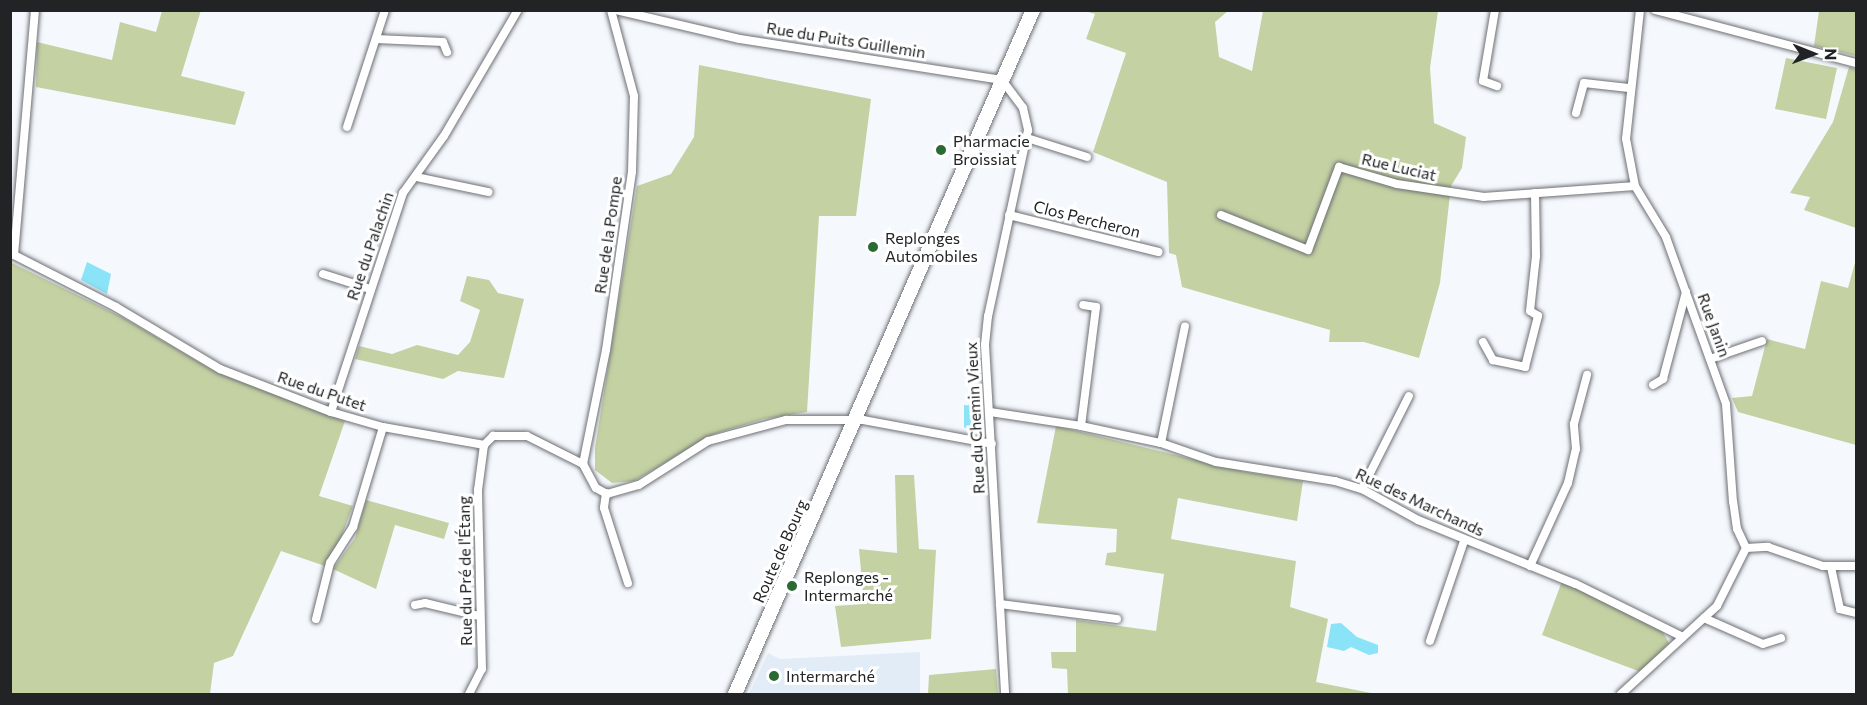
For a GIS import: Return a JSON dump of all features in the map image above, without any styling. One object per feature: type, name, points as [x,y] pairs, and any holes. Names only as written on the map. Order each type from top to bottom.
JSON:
[{"type":"main road","name":"Route de Bourg","points":[[735,694],[1033,10]]},
{"type":"street","name":"Rue du Putet","points":[[35,10],[14,255],[116,307],[220,369],[331,412],[383,427],[484,444],[493,436],[527,436],[584,464]]},
{"type":"street","points":[[347,127],[385,10]]},
{"type":"street","name":"Rue du Palachin","points":[[331,412],[369,289],[403,193],[416,177],[490,62],[518,10]]},
{"type":"street","name":"Rue du Puits Guillemin","points":[[613,10],[740,39],[1002,80]]},
{"type":"street","name":"Rue de la Pompe","points":[[584,464],[606,350],[631,189],[635,126],[630,74],[613,10]]},
{"type":"street","points":[[1495,10],[1483,81],[1497,86]]},
{"type":"street","name":"Rue Janin","points":[[1640,10],[1629,88],[1626,139],[1635,186],[1666,237],[1710,359],[1730,425],[1733,502],[1737,529],[1746,548]]},
{"type":"street","points":[[1655,10],[1857,63]]},
{"type":"street","points":[[376,39],[443,42],[447,52]]},
{"type":"street","name":"Rue du Chemin Vieux","points":[[1002,80],[1027,117],[1027,138],[987,316],[1005,694]]},
{"type":"street","points":[[1576,112],[1584,83],[1629,88]]},
{"type":"street","points":[[1027,138],[1087,157]]},
{"type":"street","name":"Rue Luciat","points":[[1221,215],[1308,250],[1339,167],[1461,196],[1635,186]]},
{"type":"street","points":[[416,177],[488,192]]},
{"type":"street","points":[[1484,342],[1493,360],[1525,367],[1538,316],[1530,311],[1536,256],[1535,192]]},
{"type":"street","name":"Clos Percheron","points":[[1009,215],[1158,252]]},
{"type":"street","points":[[322,274],[369,289]]},
{"type":"street","points":[[1653,385],[1663,380],[1686,292]]},
{"type":"street","points":[[1082,426],[1096,307],[1083,305]]},
{"type":"street","points":[[1161,443],[1185,326]]},
{"type":"street","points":[[1710,359],[1762,341]]},
{"type":"street","points":[[1530,566],[1568,483],[1576,449],[1574,424],[1587,375]]},
{"type":"street","points":[[1362,489],[1409,396]]},
{"type":"street","name":"Rue des Marchands","points":[[990,412],[1082,426],[1161,443],[1216,462],[1335,481],[1362,489],[1464,541],[1530,566],[1649,617],[1683,637]]},
{"type":"street","points":[[584,464],[596,488],[606,493],[639,485],[708,441],[786,420],[853,419],[992,444]]},
{"type":"street","points":[[316,619],[330,563],[353,527],[383,427]]},
{"type":"street","name":"Rue du Pré de l'Étang","points":[[469,694],[482,669],[479,616],[478,490],[484,444]]},
{"type":"street","points":[[606,493],[604,508],[628,583]]},
{"type":"street","points":[[1430,640],[1464,541]]},
{"type":"street","points":[[1621,694],[1704,618],[1729,589],[1746,548],[1768,547],[1831,567],[1857,566]]},
{"type":"street","points":[[1831,567],[1840,609],[1857,613]]},
{"type":"street","points":[[415,605],[425,603],[479,616]]},
{"type":"street","points":[[1000,604],[1117,619]]},
{"type":"street","points":[[1704,618],[1763,644],[1781,638]]},
{"type":"shaded area","points":[[920,652],[920,694],[749,694],[768,653],[780,659]]},
{"type":"green space","points":[[201,10],[181,76],[245,92],[235,125],[36,87],[37,42],[112,60],[120,22],[156,32],[162,11]]},
{"type":"green space","points":[[1085,11],[1228,11],[1215,22],[1219,57],[1252,71],[1263,11],[1438,11],[1430,68],[1434,123],[1466,137],[1462,168],[1451,186],[1440,283],[1419,358],[1364,342],[1329,342],[1330,330],[1182,287],[1176,255],[1169,253],[1167,182],[1093,152],[1126,53],[1086,39],[1095,14]]},
{"type":"green space","points":[[1819,11],[1856,11],[1856,56],[1814,46]]},
{"type":"green space","points":[[1786,58],[1837,68],[1826,119],[1775,109]]},
{"type":"green space","points":[[699,65],[871,99],[856,216],[819,216],[807,412],[764,419],[714,434],[634,481],[612,483],[595,470],[595,448],[637,186],[671,174],[694,137]]},
{"type":"green space","points":[[1849,67],[1856,69],[1856,228],[1804,210],[1810,197],[1790,193],[1833,122]]},
{"type":"green space","points":[[1856,259],[1856,445],[1738,412],[1732,398],[1752,396],[1767,339],[1805,349],[1821,281],[1848,288]]},
{"type":"green space","points":[[10,262],[122,317],[216,372],[345,421],[319,496],[353,506],[340,540],[325,566],[281,551],[233,656],[214,663],[210,694],[11,694]]},
{"type":"green space","points":[[467,276],[489,280],[498,293],[524,299],[504,378],[458,371],[443,379],[355,359],[359,346],[392,354],[417,345],[458,355],[470,342],[480,310],[460,301]]},
{"type":"green space","points":[[1056,426],[1246,472],[1303,481],[1297,521],[1178,498],[1171,539],[1296,561],[1290,607],[1328,619],[1316,682],[1376,694],[1068,694],[1067,669],[1052,668],[1051,652],[1076,652],[1076,620],[1156,631],[1164,574],[1105,565],[1107,553],[1116,552],[1117,529],[1037,523]]},
{"type":"green space","points":[[895,475],[914,475],[919,549],[936,550],[931,639],[841,647],[835,606],[864,604],[859,549],[897,553]]},
{"type":"green space","points":[[366,500],[449,523],[444,539],[395,525],[376,589],[333,569],[355,538]]},
{"type":"green space","points":[[1562,581],[1661,629],[1669,643],[1641,672],[1542,635]]},
{"type":"green space","points":[[996,669],[998,694],[928,694],[929,675]]},
{"type":"water","points":[[87,262],[111,274],[107,294],[81,280]]},
{"type":"water","points":[[964,405],[977,406],[978,424],[974,432],[964,427]]},
{"type":"water","points":[[1341,623],[1357,637],[1378,645],[1378,653],[1369,655],[1351,647],[1344,651],[1327,647],[1331,624]]},
{"type":"place","name":"Pharmacie Broissiat","points":[[941,150]]},
{"type":"place","name":"Replonges Automobiles","points":[[873,247]]},
{"type":"place","name":"Replonges - Intermarché","points":[[792,586]]},
{"type":"place","name":"Intermarché","points":[[774,676]]}]
